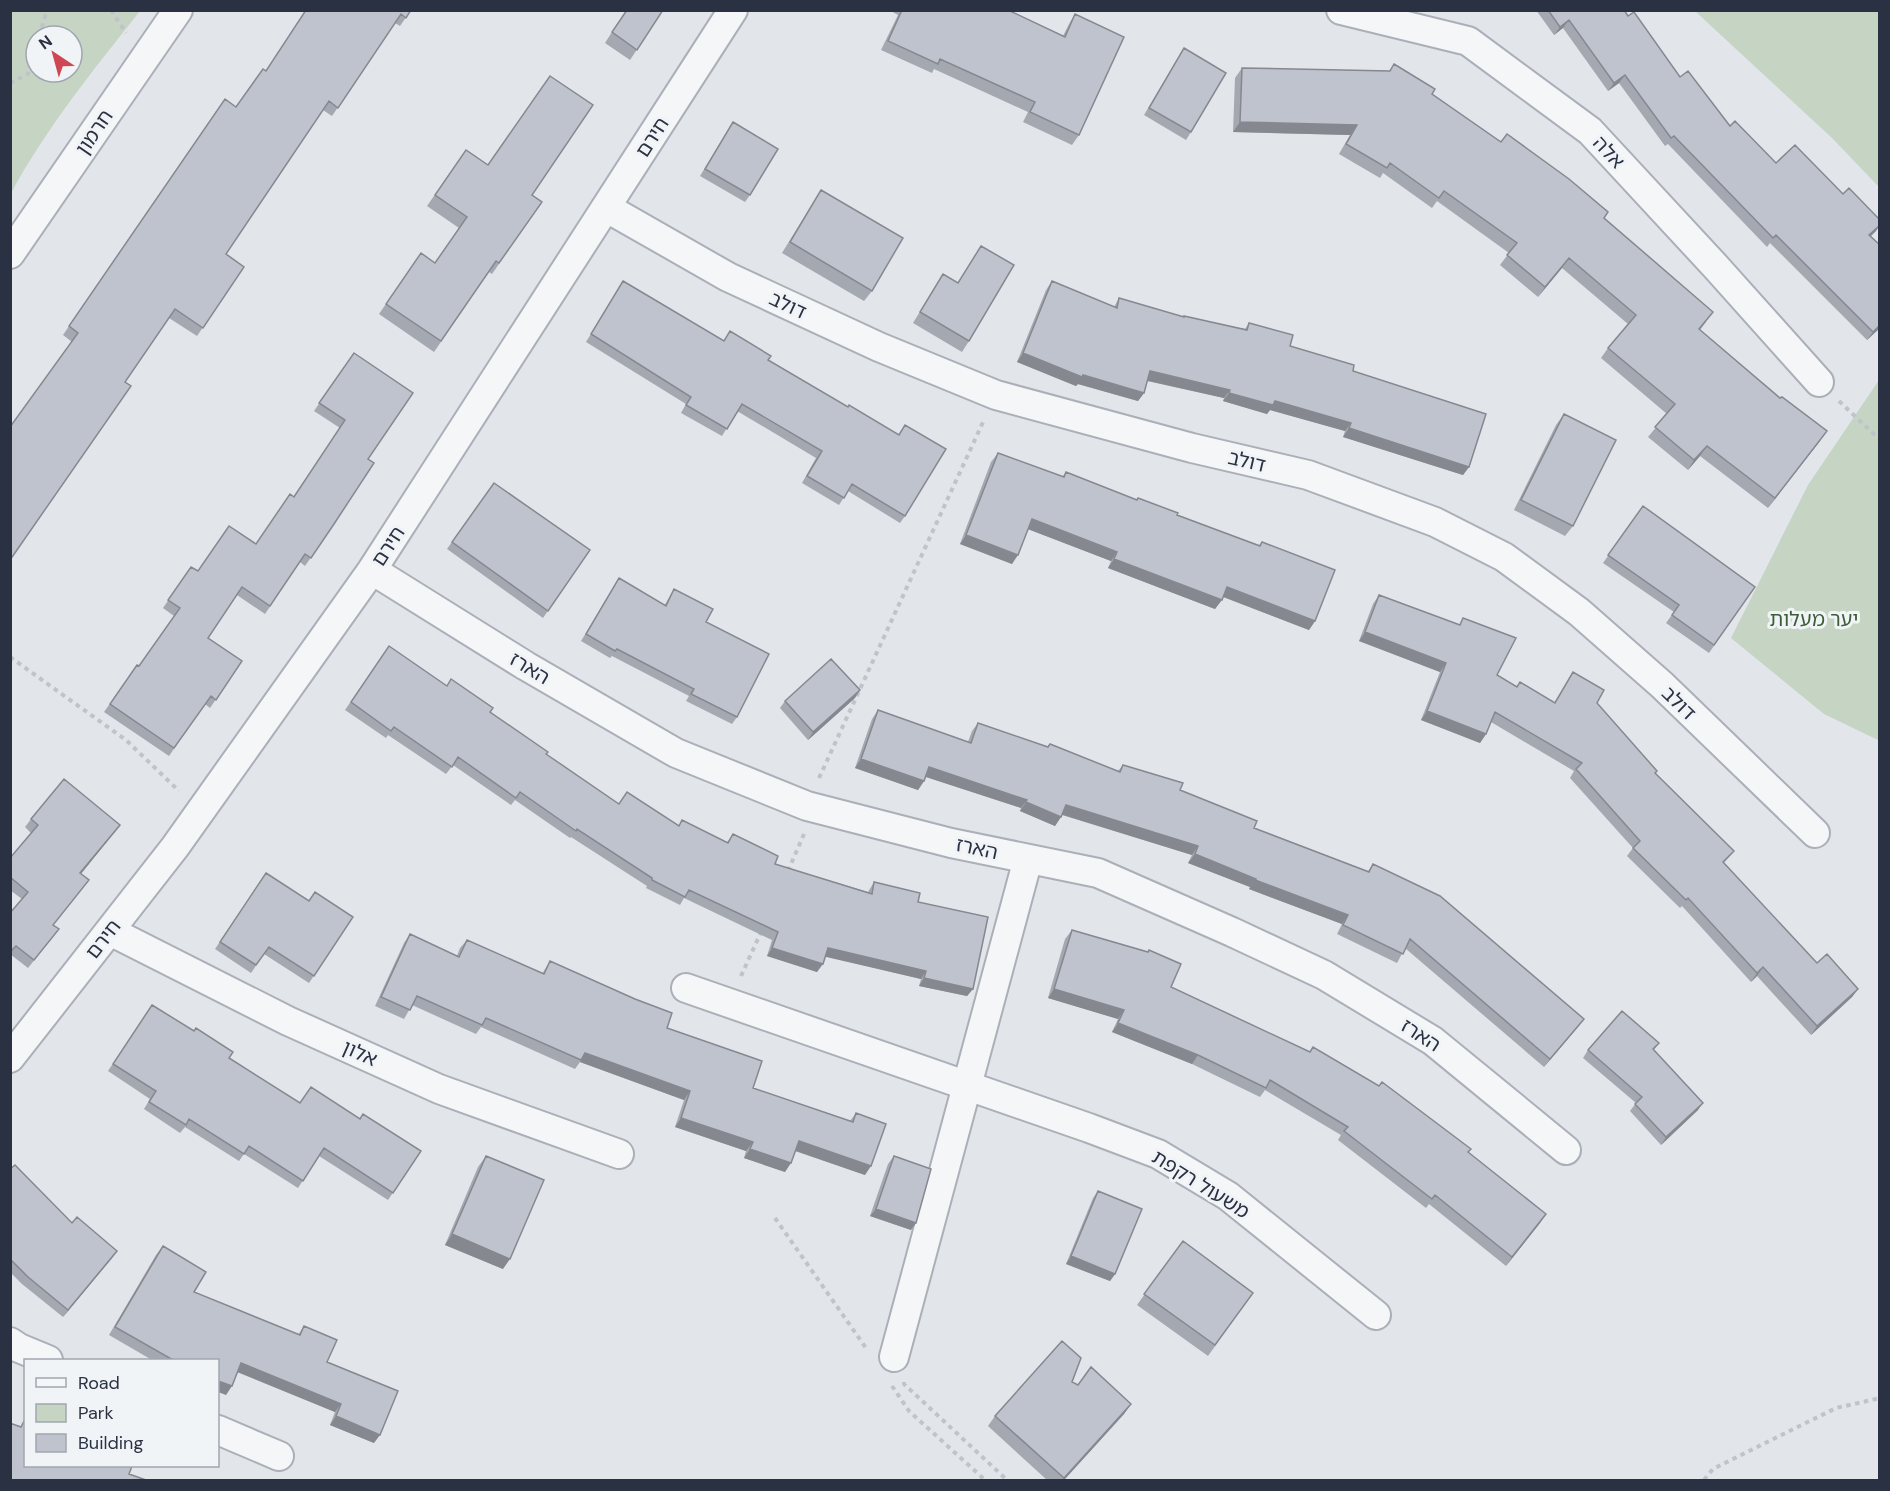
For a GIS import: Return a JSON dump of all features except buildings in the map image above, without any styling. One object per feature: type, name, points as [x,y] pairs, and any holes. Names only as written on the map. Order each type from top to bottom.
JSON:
[{"type":"street","name":"חרמון","points":[[10,254],[178,10]]},
{"type":"street","name":"חירם","points":[[10,1058],[110,931],[200,811],[372,570],[733,10]]},
{"type":"street","name":"אלה","points":[[1341,10],[1468,41],[1590,131],[1819,382]]},
{"type":"street","name":"דולב","points":[[607,208],[728,277],[879,347],[996,395],[1192,448],[1308,475],[1435,522],[1504,557],[1579,612],[1662,686],[1815,833]]},
{"type":"street","name":"הארז","points":[[372,570],[526,666],[676,753],[811,807],[951,843],[1098,873],[1324,975],[1433,1041],[1566,1150]]},
{"type":"street","points":[[894,1357],[1028,858]]},
{"type":"street","name":"אלון","points":[[110,931],[288,1021],[439,1089],[619,1154]]},
{"type":"street","name":"משעול רקפת","points":[[686,988],[1158,1154],[1228,1196],[1376,1315]]},
{"type":"street","points":[[10,1342],[46,1359]]},
{"type":"street","points":[[219,1430],[279,1456]]},
{"type":"path","points":[[10,83],[24,76]]},
{"type":"path","points":[[1819,382],[1880,440]]},
{"type":"path","points":[[787,873],[811,807],[996,395]]},
{"type":"path","points":[[10,657],[126,740],[200,811]]},
{"type":"path","points":[[729,1004],[763,928]]},
{"type":"path","points":[[894,1357],[907,1370],[904,1384],[1007,1480]]},
{"type":"path","points":[[1704,1480],[1713,1469],[1836,1408],[1880,1398]]},
{"type":"green space","points":[[11,10],[140,11],[84,83],[84,24],[24,24],[24,84],[83,84],[11,193]]},
{"type":"green space","points":[[1695,11],[1879,11],[1879,187],[1832,138]]},
{"type":"green space","name":"יער מעלות","points":[[1879,380],[1880,738],[1878,740],[1824,714],[1731,638],[1808,485]]}]
